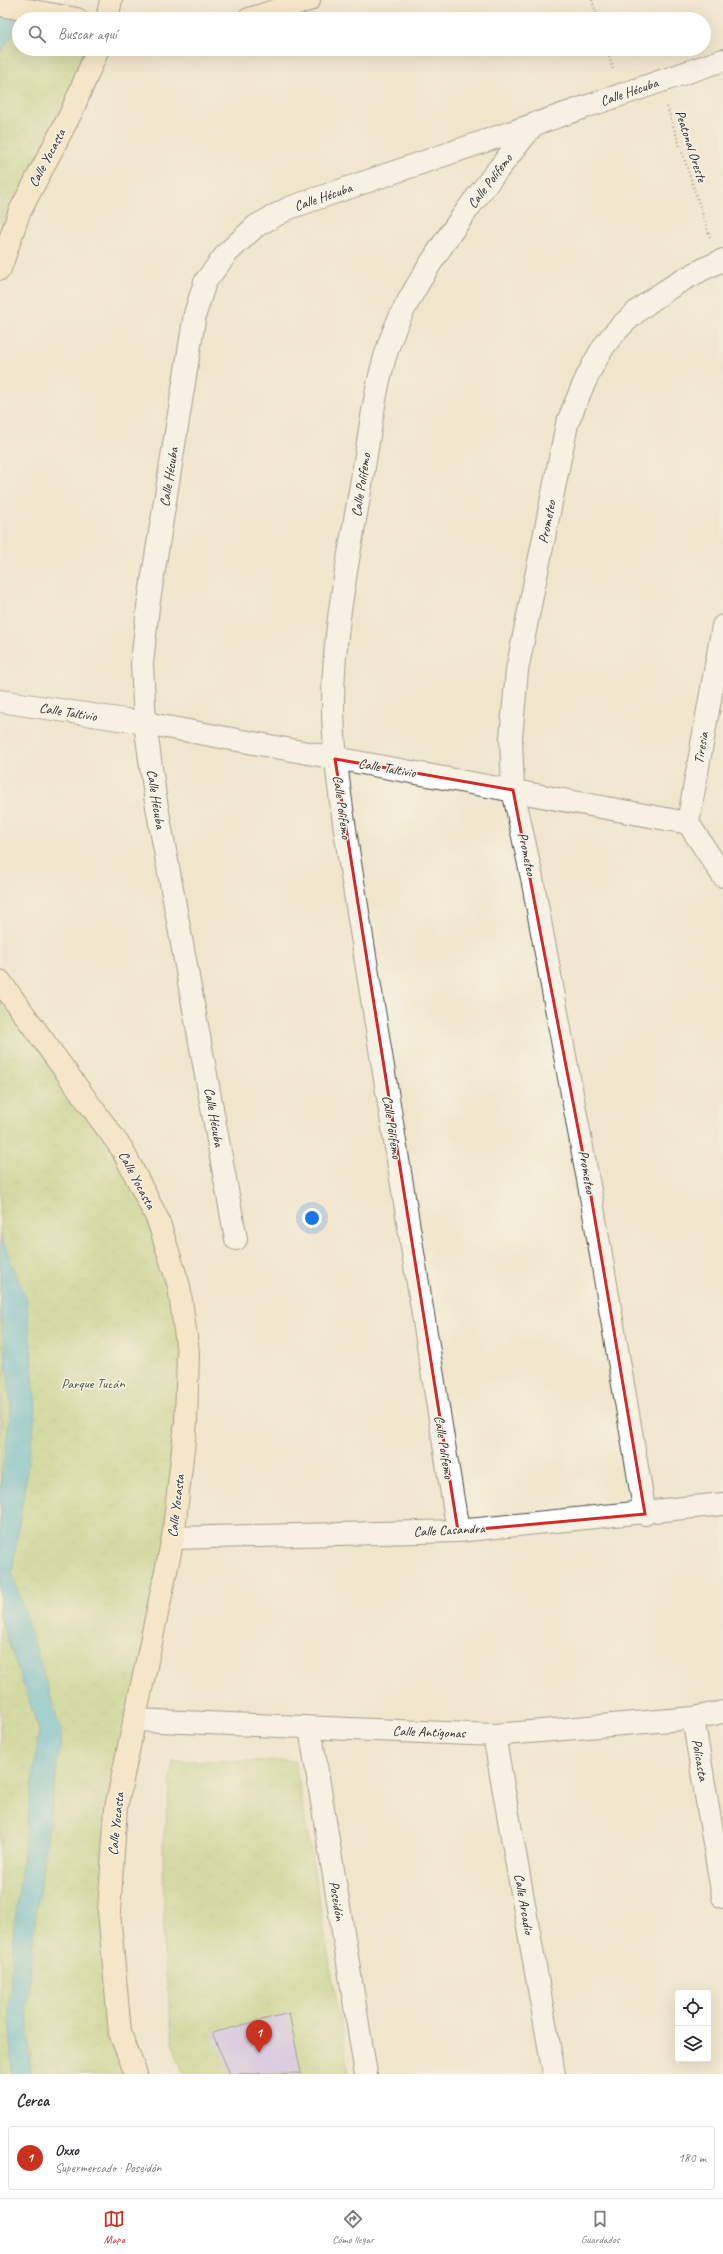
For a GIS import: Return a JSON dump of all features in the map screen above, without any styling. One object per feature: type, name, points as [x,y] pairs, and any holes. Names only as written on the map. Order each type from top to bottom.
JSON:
[{"type":"street","points":[[108,12],[111,0]]},
{"type":"street","points":[[271,12],[309,0]]},
{"type":"street","points":[[0,5],[38,12]]},
{"type":"street","name":"Calle Yocasta","points":[[0,269],[19,213],[71,113],[95,56]]},
{"type":"street","name":"Calle Hécuba","points":[[236,1238],[161,833],[145,724],[142,664],[148,607],[195,314],[205,282],[227,253],[256,226],[289,208],[723,60]]},
{"type":"street","name":"Calle Polifemo","points":[[458,1531],[350,864],[335,759],[333,700],[336,646],[375,402],[386,356],[400,316],[443,244],[490,180],[535,123]]},
{"type":"street","name":"Prometeo","points":[[645,1514],[591,1196],[532,878],[513,790],[511,738],[517,670],[567,424],[581,389],[602,350],[629,319],[668,289],[720,262]]},
{"type":"street","name":"Tiresia","points":[[688,823],[723,626]]},
{"type":"street","name":"Calle Taltivio","points":[[0,701],[145,724],[688,823]]},
{"type":"street","points":[[688,823],[723,876]]},
{"type":"street","name":"Calle Yocasta","points":[[0,982],[122,1150],[158,1220],[179,1286],[188,1352],[186,1422],[173,1538],[116,1808],[109,1912],[120,2033],[136,2074]]},
{"type":"street","name":"Calle Casandra","points":[[173,1538],[458,1531],[645,1514],[723,1504]]},
{"type":"street","name":"Calle Antígonas","points":[[134,1720],[494,1734],[693,1718],[723,1712]]},
{"type":"street","name":"Policasta","points":[[693,1718],[723,1897]]},
{"type":"street","name":"Poseidón","points":[[310,1728],[366,2074]]},
{"type":"street","name":"Calle Arcadio","points":[[494,1734],[554,2074]]},
{"type":"path","points":[[592,0],[596,12]]},
{"type":"path","name":"Peatonal Oreste","points":[[659,81],[720,262]]},
{"type":"highlighted area","points":[[335,759],[513,790],[591,1196],[645,1514],[458,1531]]},
{"type":"green space","points":[[0,5],[12,14],[12,56],[88,56],[93,63],[0,269]]},
{"type":"green space","name":"Parque Tucán","points":[[0,981],[122,1149],[179,1286],[186,1422],[109,1912],[136,2074],[0,2074]]},
{"type":"green space","points":[[0,1345],[7,1346],[0,1434]]},
{"type":"green space","points":[[173,1761],[295,1761],[349,2074],[183,2074],[173,2043],[164,1956],[163,1842]]},
{"type":"water","points":[[0,0],[36,0],[28,12],[12,12],[12,36],[0,53]]},
{"type":"water","points":[[0,1235],[27,1301],[36,1410],[12,1572],[62,1733],[34,1929],[27,2005],[31,2074],[12,2074],[9,2007],[14,1927],[39,1730],[0,1618],[0,1486],[11,1408],[0,1303]]},
{"type":"building","points":[[289,2013],[301,2073],[230,2074],[212,2033]]},
{"type":"place","name":"Oxxo","points":[[259,2053]]}]
